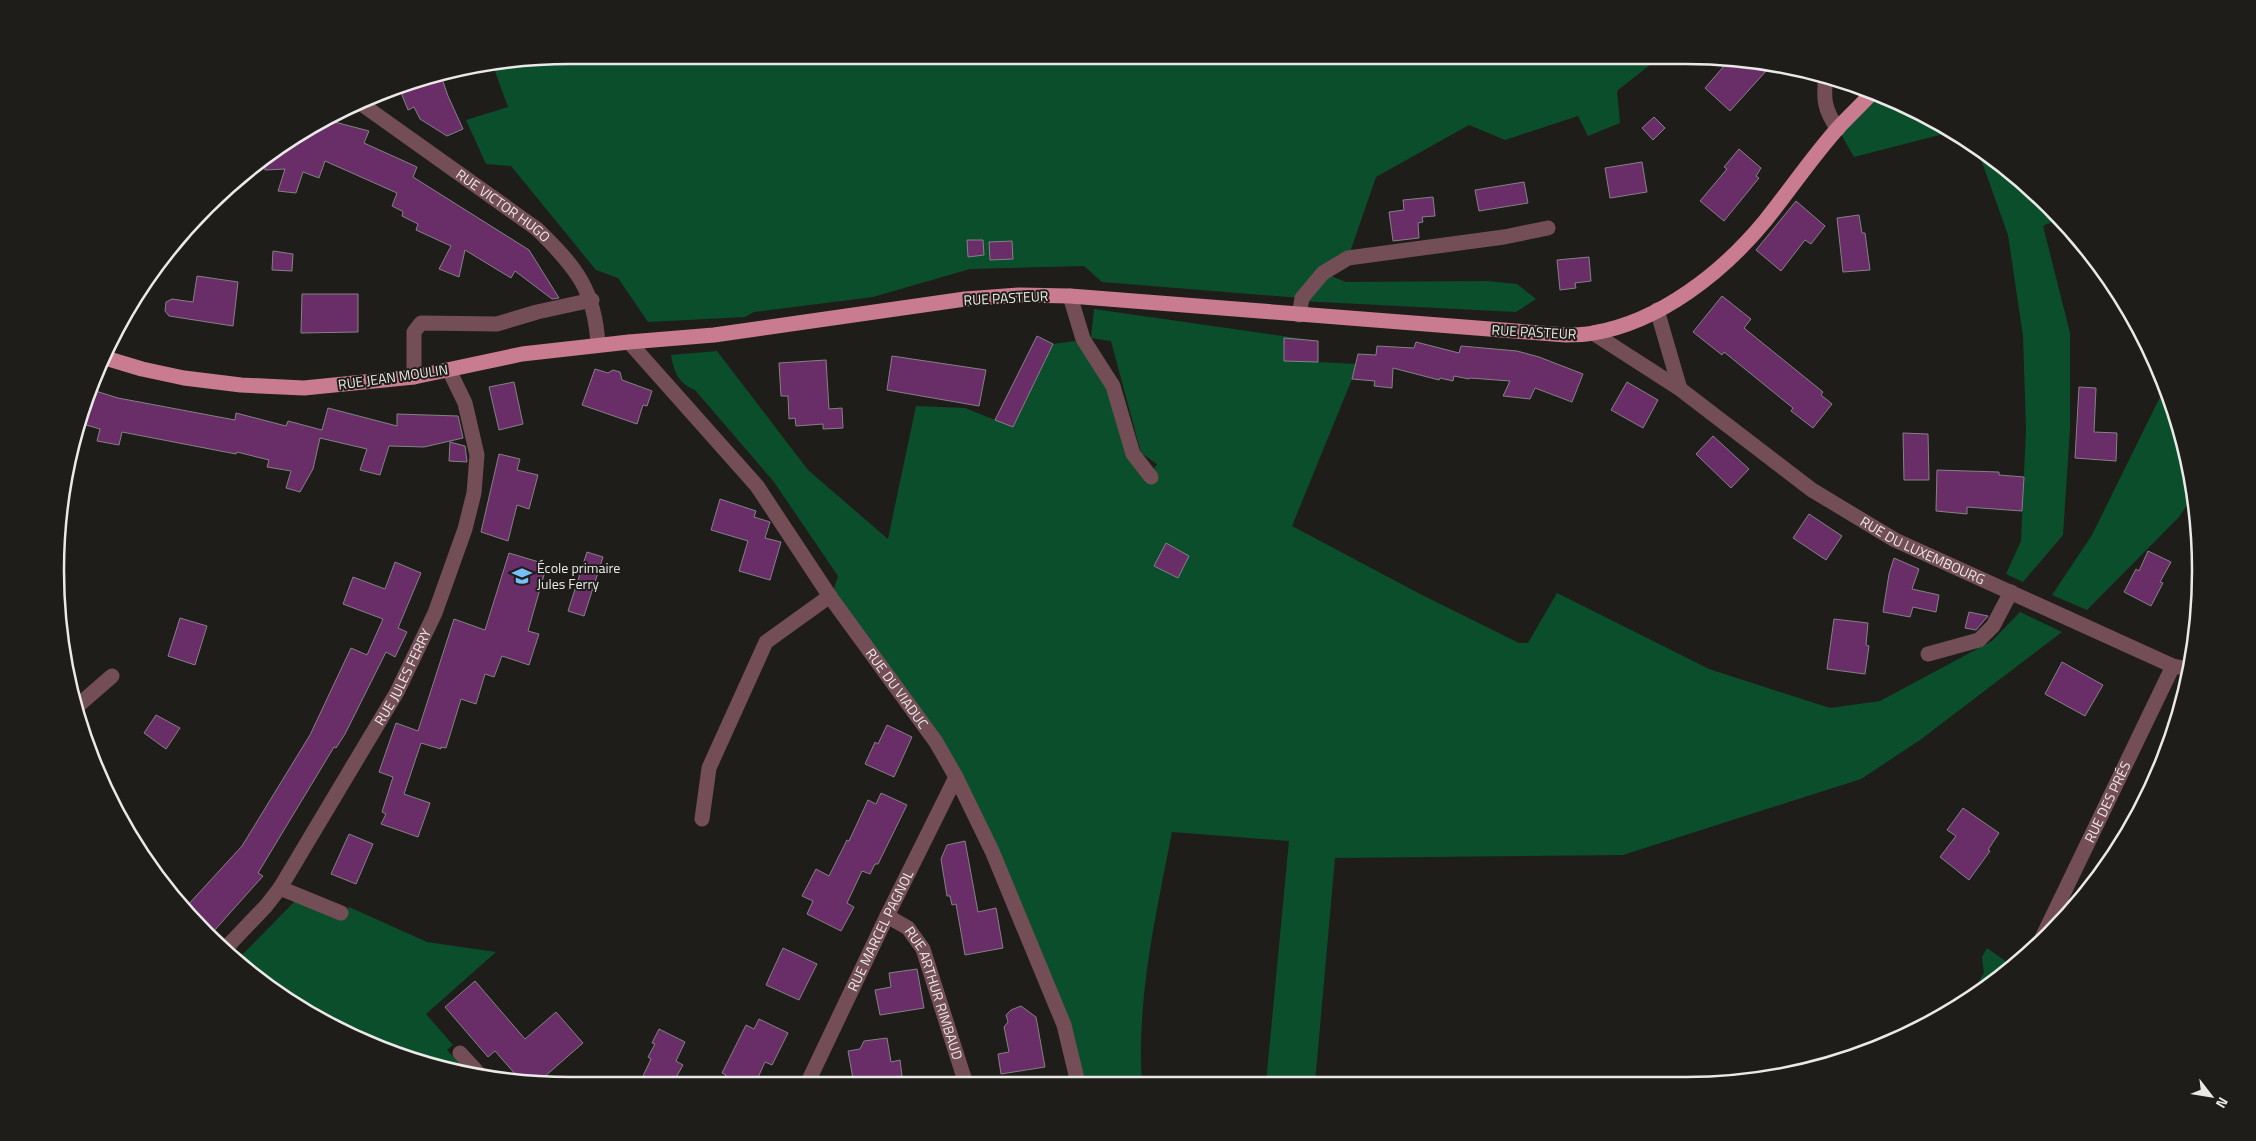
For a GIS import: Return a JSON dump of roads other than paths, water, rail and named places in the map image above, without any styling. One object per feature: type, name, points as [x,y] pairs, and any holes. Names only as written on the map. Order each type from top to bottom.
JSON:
[{"type":"main road","name":"RUE PASTEUR","points":[[714,335],[965,299],[1019,295],[1070,296],[1566,335],[1593,333],[1624,325],[1657,310],[1698,284],[1734,253],[1763,222],[1838,129],[1867,98]]},
{"type":"main road","name":"RUE JEAN MOULIN","points":[[110,360],[184,378],[241,385],[304,388],[414,377],[522,354],[714,335]]},
{"type":"street","points":[[1825,84],[1827,114],[1838,129]]},
{"type":"street","name":"RUE VICTOR HUGO","points":[[366,107],[537,229],[558,249],[576,272],[592,300],[597,322],[598,345]]},
{"type":"street","points":[[1299,315],[1302,298],[1323,273],[1348,258],[1504,237],[1548,228]]},
{"type":"street","points":[[1070,296],[1083,339],[1113,386],[1133,454],[1151,477]]},
{"type":"street","points":[[414,377],[414,332],[421,323],[497,324],[537,312],[592,300]]},
{"type":"street","points":[[1657,310],[1680,389]]},
{"type":"street","name":"RUE DU LUXEMBOURG","points":[[1593,333],[1680,389],[1812,490],[1895,540],[2173,666],[2183,668]]},
{"type":"street","name":"RUE DU VIADUC","points":[[630,342],[758,486],[830,596],[936,742],[956,777],[992,851],[1064,1024],[1076,1077]]},
{"type":"street","name":"RUE JULES FERRY","points":[[229,945],[266,906],[280,888],[397,692],[435,613],[466,529],[474,493],[477,455],[465,403],[449,370]]},
{"type":"street","points":[[1928,654],[1979,640],[1993,626],[2011,592]]},
{"type":"street","points":[[702,819],[709,768],[766,642],[830,596]]},
{"type":"street","name":"RUE DES PRÉS","points":[[2049,924],[2173,666]]},
{"type":"street","points":[[81,703],[112,676]]},
{"type":"street","name":"RUE MARCEL PAGNOL","points":[[810,1077],[956,777]]},
{"type":"street","points":[[280,888],[341,913]]},
{"type":"street","name":"RUE ARTHUR RIMBAUD","points":[[887,916],[908,928],[923,948],[964,1077]]},
{"type":"street","points":[[460,1053],[474,1068]]},
{"type":"place","name":"École primaire Jules Ferry","points":[[522,576]]}]
